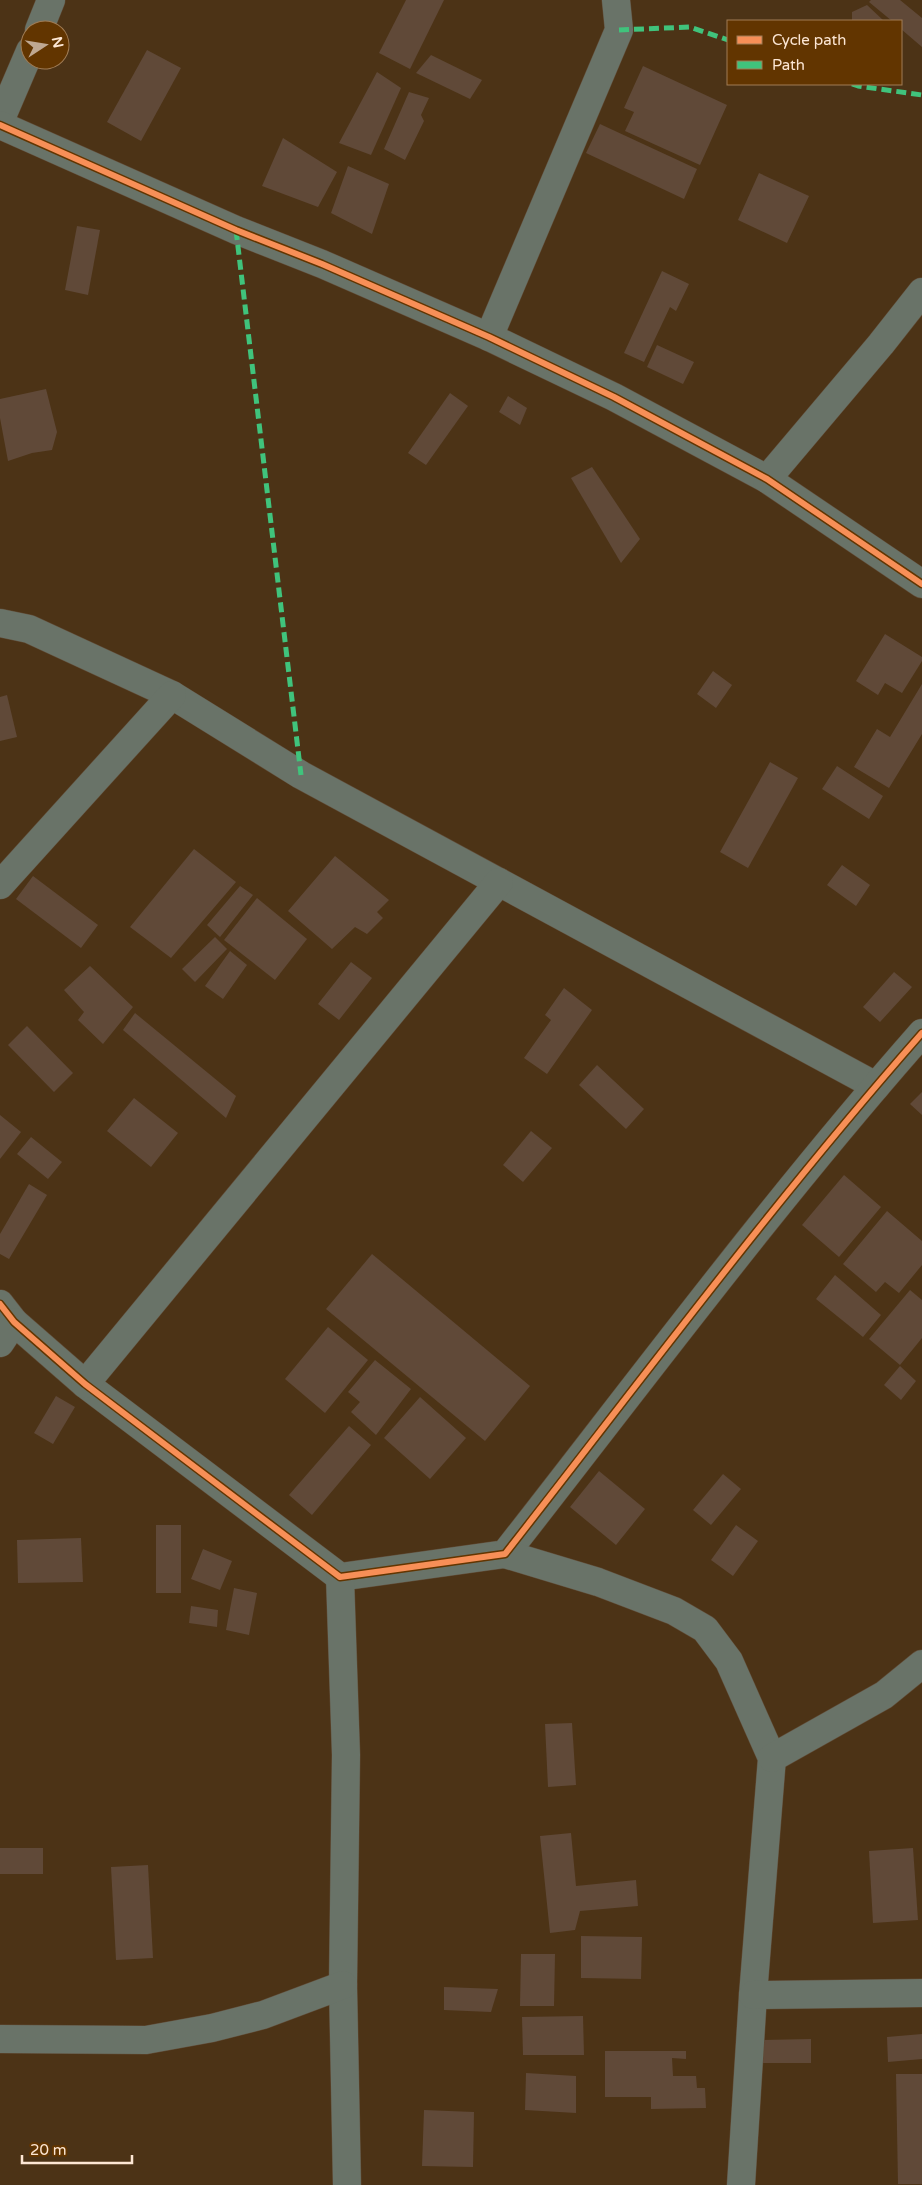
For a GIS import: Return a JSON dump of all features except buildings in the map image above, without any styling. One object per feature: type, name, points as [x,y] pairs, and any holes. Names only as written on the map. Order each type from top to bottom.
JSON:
[{"type":"street","points":[[43,20],[52,0]]},
{"type":"street","points":[[489,337],[619,30],[616,0]]},
{"type":"street","points":[[22,70],[0,123],[236,230],[322,264],[489,337],[614,397],[766,479],[922,584]]},
{"type":"street","points":[[766,479],[882,344],[922,292]]},
{"type":"street","points":[[0,623],[29,629],[172,695],[300,775],[876,1086]]},
{"type":"street","points":[[0,885],[172,695]]},
{"type":"street","points":[[85,1384],[499,882]]},
{"type":"street","points":[[505,1554],[763,1225],[876,1086],[922,1033]]},
{"type":"street","points":[[5,1323],[340,1577],[505,1554],[606,1585],[674,1611],[705,1629],[729,1661],[772,1758],[753,1995],[741,2185]]},
{"type":"street","points":[[340,1577],[346,1756],[343,1985],[348,2185]]},
{"type":"street","points":[[772,1758],[884,1695],[922,1664]]},
{"type":"street","points":[[0,2040],[146,2040],[212,2028],[263,2015],[343,1985]]},
{"type":"street","points":[[753,1995],[922,1993]]},
{"type":"marked path","points":[[619,30],[690,27],[727,40]]},
{"type":"marked path","points":[[855,85],[922,95]]},
{"type":"marked path","points":[[236,230],[301,775]]},
{"type":"cycle path","points":[[0,125],[236,230],[322,264],[489,337],[614,397],[767,479],[922,584]]},
{"type":"cycle path","points":[[0,1304],[14,1322],[85,1384],[340,1577],[505,1554],[658,1356],[814,1160],[922,1033]]}]
